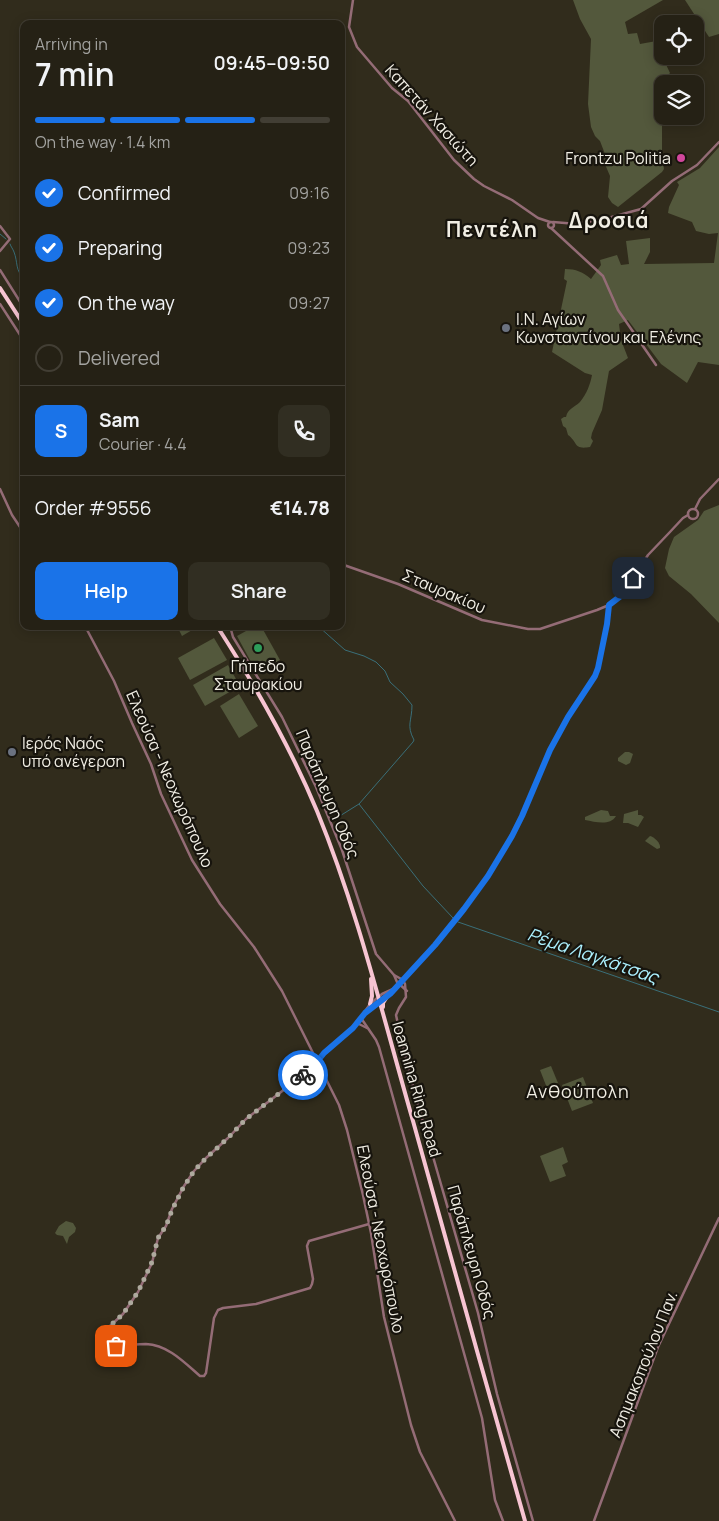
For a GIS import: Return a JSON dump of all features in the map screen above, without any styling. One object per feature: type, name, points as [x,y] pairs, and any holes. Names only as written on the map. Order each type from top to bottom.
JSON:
[{"type":"highway","points":[[0,288],[20,319]]},
{"type":"highway","name":"Ioannina Ring Road","points":[[219,630],[273,720],[305,784],[343,879],[379,999],[525,1521]]},
{"type":"highway","points":[[370,1004],[372,996],[371,974]]},
{"type":"highway","points":[[383,1014],[383,1003],[388,995]]},
{"type":"street","name":"Καπετάν Χασιώτη","points":[[353,0],[349,29],[363,56],[392,88],[408,101],[454,160],[488,189],[512,200],[552,225],[608,218],[641,209],[670,183],[697,165],[719,142]]},
{"type":"street","points":[[552,225],[554,232],[603,276],[619,312],[656,365]]},
{"type":"street","points":[[0,226],[10,239],[0,251]]},
{"type":"street","points":[[0,270],[20,302]]},
{"type":"street","points":[[0,304],[20,335]]},
{"type":"street","points":[[369,1224],[309,1241],[307,1246],[312,1279],[310,1288],[256,1304],[223,1308],[217,1311],[213,1321],[211,1347],[204,1376],[200,1376],[176,1355],[164,1349],[150,1345],[114,1345],[109,1338],[110,1326],[123,1314],[138,1292],[152,1262],[158,1238],[166,1226],[183,1188],[194,1171],[246,1119],[309,1070],[379,999],[403,980],[443,936],[488,876],[522,816],[550,750],[568,717],[594,679],[609,615],[609,605],[622,595],[645,559],[683,518],[694,509],[700,499],[719,479]]},
{"type":"street","points":[[0,489],[20,527]]},
{"type":"street","points":[[688,515],[692,518],[696,517],[698,513],[694,509]]},
{"type":"street","name":"Σταυρακίου","points":[[345,565],[398,584],[487,622],[518,627],[544,628],[609,605]]},
{"type":"street","name":"Ελεούσα - Νεοχωρόπουλο","points":[[87,630],[114,681],[151,764],[161,794],[192,860],[209,888],[254,947],[277,982],[343,1116],[369,1224],[384,1317],[411,1425],[419,1448],[455,1521]]},
{"type":"street","name":"Παράπλευρη Οδός","points":[[231,630],[282,717],[306,765],[342,850],[374,951],[399,984],[407,991],[406,997],[396,1016],[401,1038],[415,1094],[478,1313],[497,1394],[533,1521]]},
{"type":"street","name":"Παράπλευρη Οδός","points":[[394,975],[403,980]]},
{"type":"street","points":[[403,980],[407,991]]},
{"type":"street","points":[[365,1013],[370,1004],[388,995],[393,989]]},
{"type":"street","points":[[361,1018],[379,1047],[481,1413],[486,1433],[495,1500],[503,1521]]},
{"type":"street","points":[[357,1023],[369,1029]]},
{"type":"street","name":"Ασημακοπούλου Παν.","points":[[594,1521],[661,1340],[719,1218]]},
{"type":"green space","points":[[573,0],[663,0],[625,22],[628,34],[637,33],[640,44],[654,41],[654,65],[666,65],[670,73],[668,75],[654,75],[654,125],[662,125],[664,169],[618,207],[608,197],[610,176],[604,162],[605,154],[600,141],[595,136],[591,127],[588,104],[591,39],[580,19]]},
{"type":"green space","points":[[685,0],[719,0],[719,34],[709,37],[704,29],[704,15],[695,15]]},
{"type":"green space","points":[[719,147],[719,365],[698,362],[687,383],[661,364],[628,320],[619,324],[621,340],[628,358],[609,371],[602,410],[592,433],[591,438],[593,441],[590,447],[578,446],[568,435],[561,419],[566,417],[570,410],[582,399],[588,389],[592,375],[585,373],[552,352],[567,281],[564,279],[565,269],[579,271],[591,279],[601,265],[600,260],[617,255],[621,265],[629,264],[626,241],[650,238],[650,252],[644,264],[714,263],[718,233],[709,234],[696,231],[692,222],[668,213],[679,185],[677,182],[700,168]]},
{"type":"green space","points":[[719,505],[719,623],[691,594],[669,576],[665,568],[674,537],[698,520],[704,511]]},
{"type":"green space","points":[[179,630],[192,630],[182,636]]},
{"type":"green space","name":"Γήπεδο Σταυρακίου","points":[[248,630],[263,630],[280,660],[257,673],[237,636]]},
{"type":"green space","name":"Γήπεδο Σταυρακίου","points":[[214,638],[227,660],[190,680],[178,658]]},
{"type":"green space","name":"Γήπεδο Σταυρακίου","points":[[228,665],[240,686],[205,706],[193,685]]},
{"type":"green space","points":[[239,694],[258,726],[239,738],[220,706]]},
{"type":"green space","points":[[625,752],[633,754],[630,763],[626,765],[618,761],[618,758]]},
{"type":"green space","points":[[601,810],[608,811],[610,816],[616,816],[606,822],[585,820],[585,817]]},
{"type":"green space","points":[[638,810],[638,815],[644,817],[638,827],[623,823],[624,814]]},
{"type":"green space","points":[[650,836],[657,840],[660,848],[657,849],[645,841]]},
{"type":"green space","points":[[551,1066],[558,1083],[547,1088],[540,1070]]},
{"type":"green space","points":[[583,1077],[593,1103],[572,1111],[562,1085]]},
{"type":"green space","points":[[563,1147],[568,1162],[562,1165],[566,1176],[550,1182],[540,1156]]},
{"type":"green space","points":[[66,1221],[73,1223],[76,1228],[75,1232],[69,1237],[67,1244],[63,1236],[55,1233],[59,1226]]},
{"type":"waterway","name":"Ρέμα Λαγκάτσας","points":[[0,234],[6,239]]},
{"type":"waterway","name":"Ρέμα Λαγκάτσας","points":[[10,244],[20,273]]},
{"type":"waterway","name":"Ρέμα Λαγκάτσας","points":[[322,630],[345,650],[376,662],[385,671],[390,682],[412,705],[410,727],[413,742],[359,804],[423,886],[453,918]]},
{"type":"waterway","points":[[335,819],[359,804]]},
{"type":"waterway","name":"Ρέμα Λαγκάτσας","points":[[458,922],[719,1012]]},
{"type":"way so far","points":[[116,1346],[111,1343],[109,1338],[110,1326],[123,1314],[138,1292],[152,1262],[158,1238],[190,1176],[246,1119],[303,1075]]},
{"type":"place","name":"Frontzu Politia","points":[[681,158]]},
{"type":"place","name":"Ι.Ν. Αγίων Κωνσταντίνου και Ελένης","points":[[506,328]]},
{"type":"place","name":"Γήπεδο Σταυρακίου","points":[[258,648]]},
{"type":"place","name":"Ιερός Ναός υπό ανέγερση","points":[[12,752]]},
{"type":"district","name":"Δροσιά","points":[[609,221]]},
{"type":"district","name":"Πεντέλη","points":[[492,230]]},
{"type":"district","name":"Ανθούπολη","points":[[578,1092]]},
{"type":"route","points":[[303,1075],[312,1068],[324,1053],[353,1028],[365,1013],[390,994],[423,959],[459,916],[488,876],[518,825],[545,761],[563,725],[595,676],[609,615],[609,605],[622,595],[633,578]]}]
